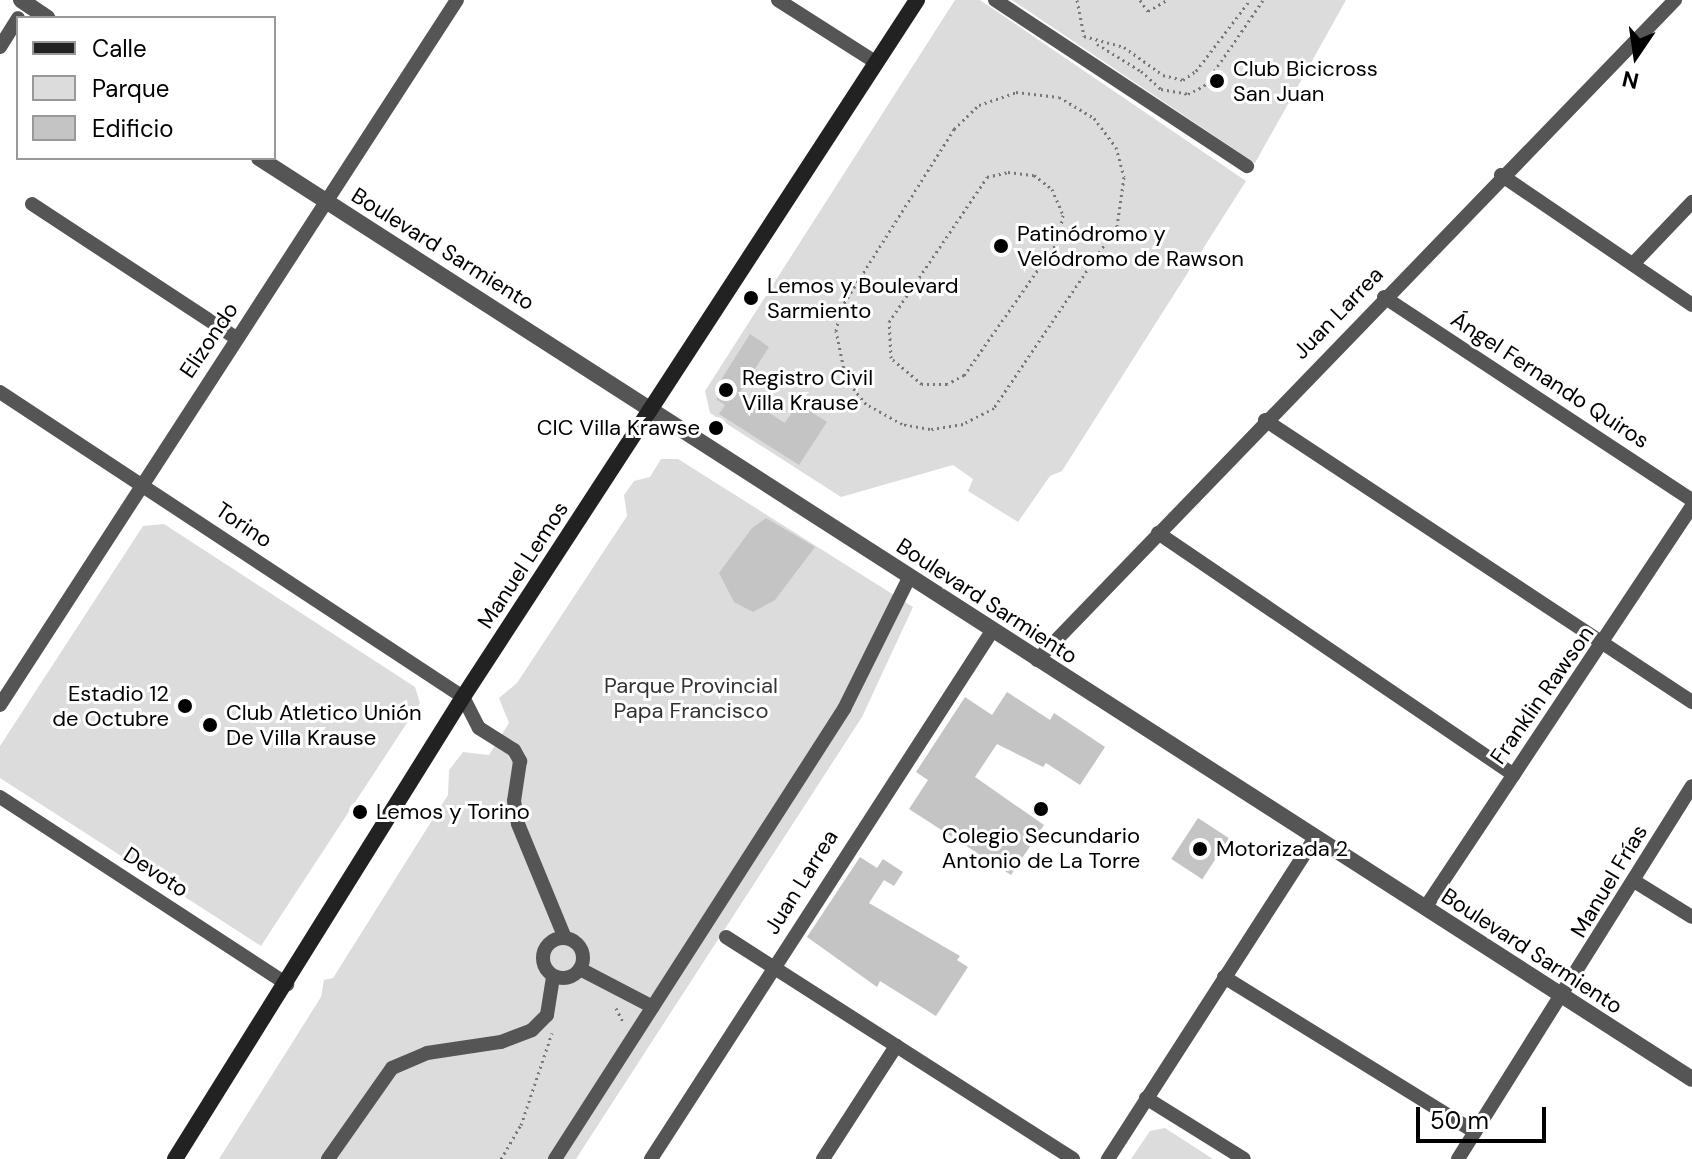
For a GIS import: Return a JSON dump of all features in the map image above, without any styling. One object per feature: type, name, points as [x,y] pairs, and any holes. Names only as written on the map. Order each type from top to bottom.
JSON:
[{"type":"main road","name":"Manuel Lemos","points":[[175,1159],[287,984],[463,697],[917,0]]},
{"type":"street","name":"Elizondo","points":[[0,705],[141,483],[457,0]]},
{"type":"street","points":[[778,0],[877,63]]},
{"type":"street","points":[[995,0],[1247,166]]},
{"type":"street","name":"Juan Larrea","points":[[1037,660],[1501,175],[1675,0]]},
{"type":"street","points":[[23,8],[43,16]]},
{"type":"street","points":[[0,47],[16,20]]},
{"type":"street","name":"Boulevard Sarmiento","points":[[262,160],[653,406],[909,578],[1692,1079]]},
{"type":"street","points":[[1501,175],[1692,305]]},
{"type":"street","points":[[1633,264],[1692,202]]},
{"type":"street","points":[[32,204],[236,338]]},
{"type":"street","name":"Ángel Fernando Quiros","points":[[1384,297],[1692,503]]},
{"type":"street","name":"Torino","points":[[0,392],[463,697]]},
{"type":"street","points":[[1265,420],[1692,702]]},
{"type":"street","name":"Franklin Rawson","points":[[1425,908],[1605,645],[1692,503]]},
{"type":"street","points":[[1158,533],[1514,775]]},
{"type":"street","points":[[555,1159],[844,709],[909,578]]},
{"type":"street","name":"Juan Larrea","points":[[651,1159],[992,631]]},
{"type":"street","points":[[463,697],[479,728],[520,761],[514,801],[518,824],[565,938],[581,950],[580,969],[571,977],[553,976],[544,966],[543,952],[551,941],[565,938]]},
{"type":"street","name":"Manuel Frías","points":[[1458,1159],[1563,997],[1692,786]]},
{"type":"street","name":"Devoto","points":[[0,797],[287,984]]},
{"type":"street","points":[[1108,1159],[1315,838]]},
{"type":"street","points":[[1634,881],[1692,917]]},
{"type":"street","points":[[726,937],[1073,1159]]},
{"type":"street","points":[[580,969],[653,1007]]},
{"type":"street","points":[[328,1159],[392,1068],[427,1053],[501,1042],[532,1030],[547,1015],[553,976]]},
{"type":"street","points":[[1224,977],[1475,1132]]},
{"type":"street","points":[[823,1159],[896,1046]]},
{"type":"street","points":[[1146,1098],[1244,1159]]},
{"type":"path","points":[[1077,0],[1084,36],[1141,71],[1161,89],[1188,94],[1204,86],[1263,0]]},
{"type":"path","points":[[1140,0],[1148,11],[1167,0]]},
{"type":"path","points":[[1094,43],[1124,47],[1163,75],[1183,80],[1196,71],[1250,0]]},
{"type":"path","points":[[1016,92],[1059,97],[1094,118],[1116,147],[1124,202],[1117,226],[994,408],[963,424],[930,429],[902,424],[866,404],[846,379],[836,331],[841,308],[954,129],[979,105],[1016,92]]},
{"type":"path","points":[[1008,172],[1034,175],[1052,189],[1063,215],[1058,241],[964,375],[947,384],[922,384],[908,376],[891,358],[889,322],[987,177],[1008,172]]},
{"type":"path","points":[[609,999],[625,1027]]},
{"type":"path","points":[[501,1159],[521,1125],[553,1030]]},
{"type":"green space","name":"Patinódromo y Velódromo de Rawson","points":[[955,0],[980,0],[1246,181],[1062,471],[1050,476],[1018,522],[968,491],[973,479],[953,465],[841,497],[710,413],[705,391]]},
{"type":"green space","name":"Club Bicicross San Juan","points":[[1012,0],[1346,0],[1255,163]]},
{"type":"green space","name":"Parque Provincial Papa Francisco","points":[[661,459],[678,459],[913,607],[862,717],[576,1159],[219,1159],[321,997],[324,980],[333,978],[448,795],[449,770],[463,752],[489,755],[509,723],[499,698],[517,683],[627,516],[624,495],[634,481],[650,477]]},
{"type":"green space","name":"Estadio 12 de Octubre","points":[[164,524],[415,687],[420,703],[261,946],[0,778],[0,746],[143,526]]},
{"type":"green space","points":[[1165,1128],[1213,1159],[1131,1159],[1150,1131]]},
{"type":"building","points":[[750,334],[769,347],[739,394],[785,423],[798,403],[827,422],[799,465],[719,414],[725,405],[717,400],[717,386]]},
{"type":"building","points":[[766,518],[815,547],[775,600],[753,612],[734,602],[719,573],[752,528]]},
{"type":"building","points":[[1007,692],[1050,720],[1054,713],[1105,747],[1080,785],[1046,763],[1043,767],[997,744],[975,777],[1044,825],[1011,875],[909,809],[928,780],[916,772],[965,697],[992,715]]},
{"type":"building","name":"Motorizada 2","points":[[1198,818],[1229,838],[1202,879],[1171,859]]},
{"type":"building","points":[[860,857],[877,868],[883,859],[903,872],[894,886],[884,880],[869,903],[960,956],[957,960],[968,967],[936,1016],[880,981],[877,987],[807,937]]},
{"type":"place","name":"Club Bicicross San Juan","points":[[1217,81]]},
{"type":"place","name":"Patinódromo y Velódromo de Rawson","points":[[1001,246]]},
{"type":"place","name":"Lemos y Boulevard Sarmiento","points":[[751,298]]},
{"type":"place","name":"Registro Civil Villa Krause","points":[[726,390]]},
{"type":"place","name":"CIC Villa Krawse","points":[[716,428]]},
{"type":"place","name":"Estadio 12 de Octubre","points":[[185,706]]},
{"type":"place","name":"Club Atletico Unión De Villa Krause","points":[[210,725]]},
{"type":"place","name":"Colegio Secundario Antonio de La Torre","points":[[1041,809]]},
{"type":"place","name":"Lemos y Torino","points":[[360,812]]},
{"type":"place","name":"Motorizada 2","points":[[1200,849]]}]
